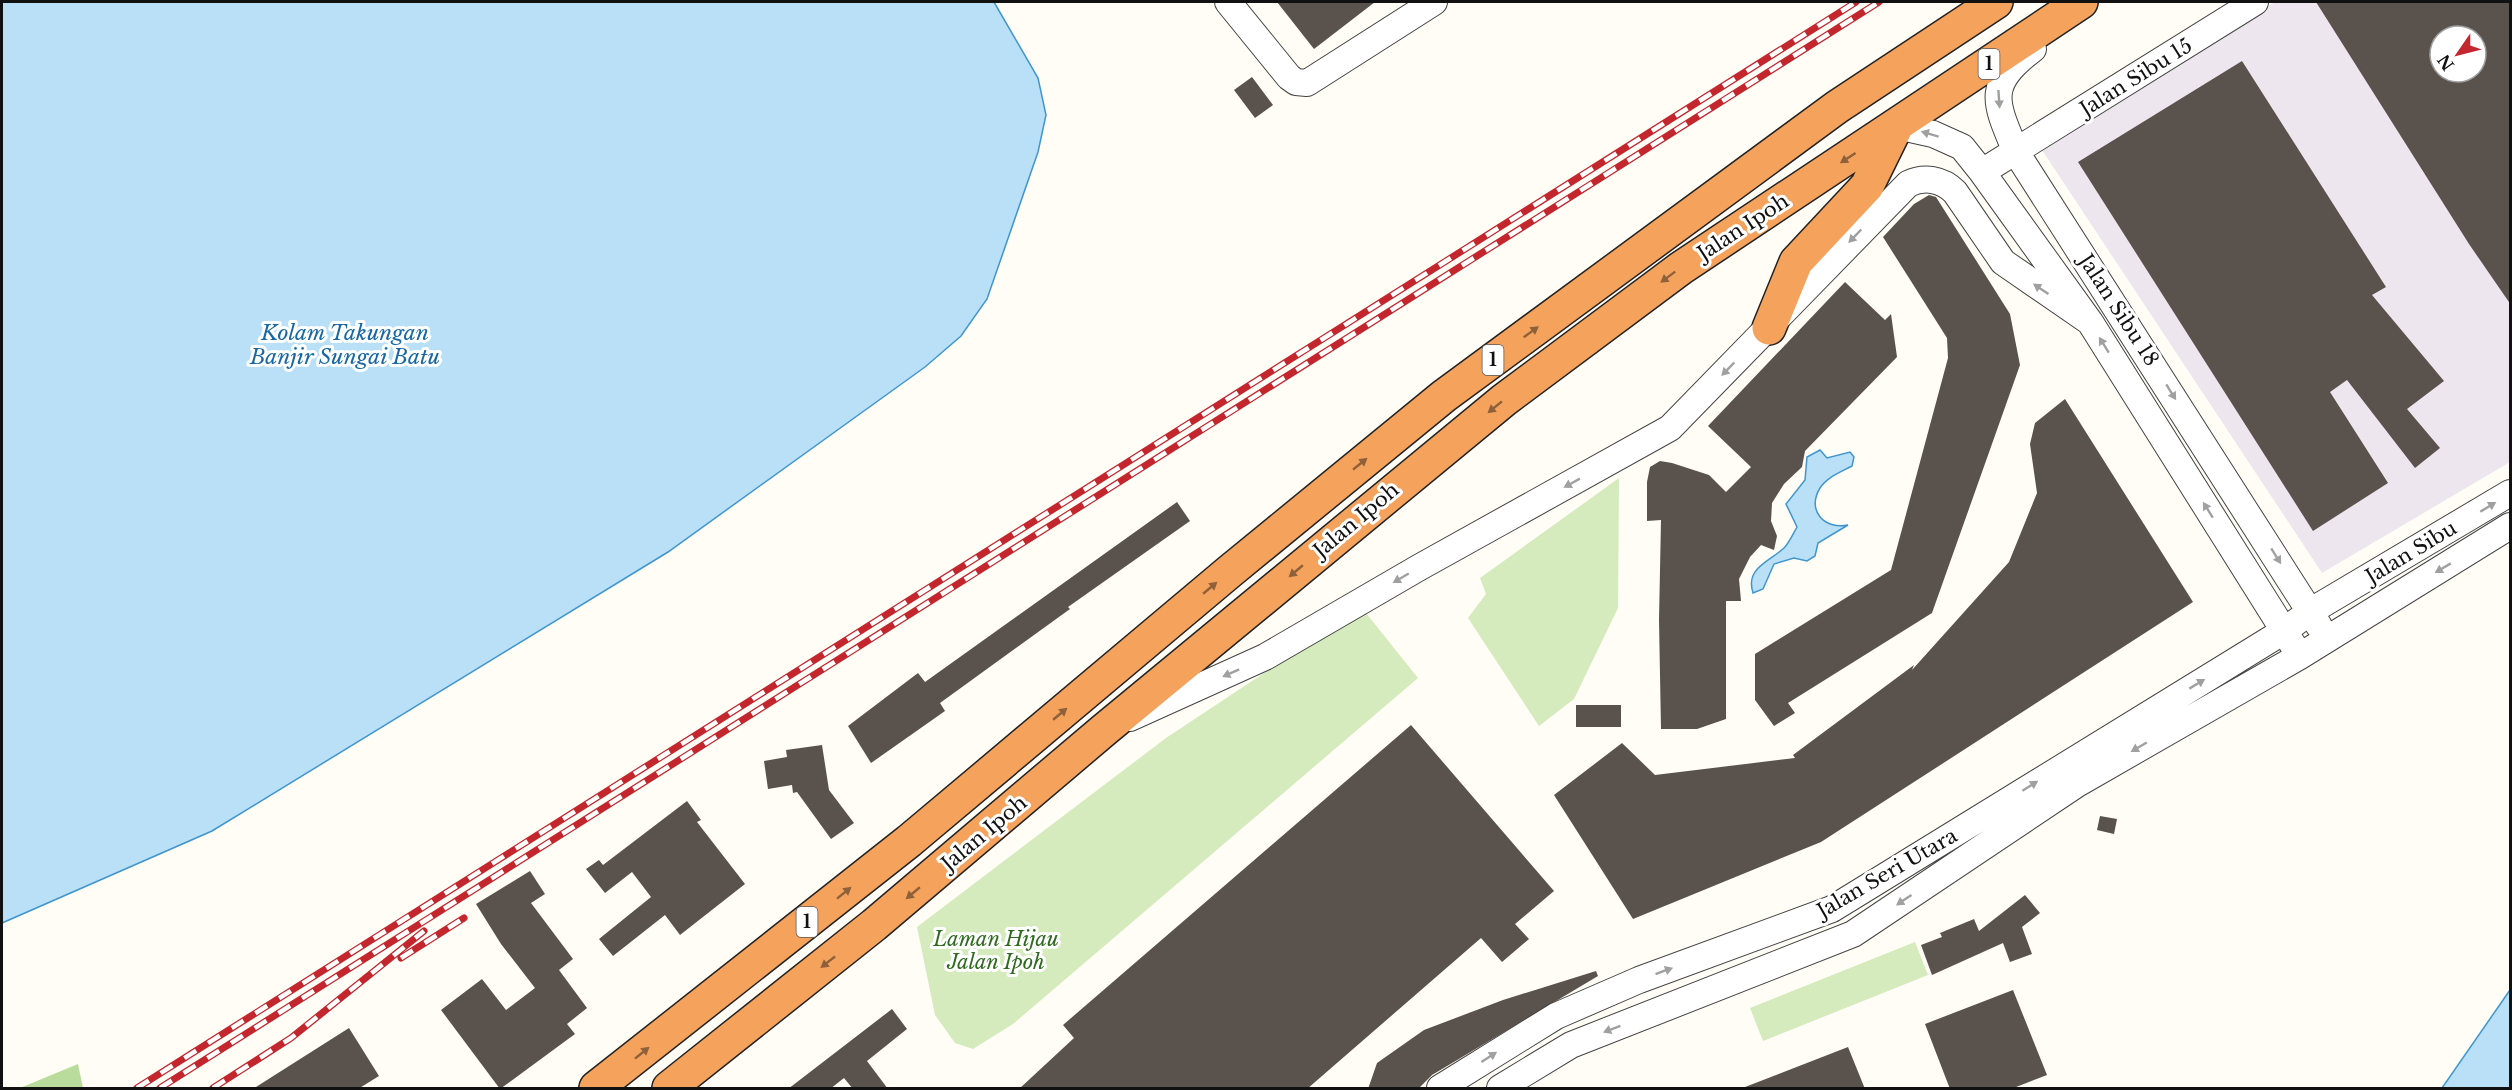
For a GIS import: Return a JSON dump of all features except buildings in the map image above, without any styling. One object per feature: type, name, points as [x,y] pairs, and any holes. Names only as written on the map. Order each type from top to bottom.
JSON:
[{"type":"highway","name":"Jalan Ipoh","points":[[596,1089],[909,842],[1220,579],[1444,396],[1837,107],[1996,2]]},
{"type":"highway","name":"Jalan Ipoh","points":[[669,1089],[707,1073],[874,925],[1104,730],[1503,400],[1681,268],[2080,2]]},
{"type":"highway","points":[[1769,328],[1796,262],[1867,186],[1897,126]]},
{"type":"street","points":[[1228,2],[1289,78],[1296,82],[1307,83],[1434,2]]},
{"type":"street","name":"Jalan Sibu 18","points":[[2095,2],[2010,66],[1999,84],[1997,99],[2016,152],[2327,638]]},
{"type":"street","name":"Jalan Sibu 15","points":[[1982,172],[2255,2]]},
{"type":"street","name":"Jalan Sibu 18","points":[[1897,126],[1934,134],[1962,147],[1982,172],[2090,322],[2300,656]]},
{"type":"street","points":[[1104,730],[1265,657],[1420,567],[1670,428],[1908,184],[1923,180],[1946,183],[1955,192],[2003,262],[2090,322]]},
{"type":"street","name":"Jalan Sibu","points":[[2311,611],[2511,493]]},
{"type":"street","name":"Jalan Sibu","points":[[2327,638],[2511,526]]},
{"type":"street","name":"Jalan Seri Utara","points":[[1440,1089],[1556,1016],[1640,980],[1833,909],[2284,631],[2311,611]]},
{"type":"street","name":"Jalan Seri Utara","points":[[1500,1089],[1570,1045],[1853,934],[2077,784],[2300,656],[2327,638]]},
{"type":"shaded area","points":[[2275,2],[2510,2],[2510,462],[2322,573],[2040,147]]},
{"type":"green space","points":[[1619,478],[1618,608],[1574,699],[1539,726],[1468,618],[1486,594],[1480,578]]},
{"type":"green space","name":"Laman Hijau Jalan Ipoh","points":[[1362,608],[1418,678],[1013,1024],[973,1049],[955,1043],[935,1015],[917,927],[1166,738]]},
{"type":"green space","points":[[1915,942],[1928,975],[1763,1041],[1750,1008]]},
{"type":"green space","points":[[78,1064],[83,1088],[20,1088]]},
{"type":"water","name":"Kolam Takungan Banjir Sungai Batu","points":[[2,2],[994,2],[1038,78],[1046,115],[1038,152],[987,299],[961,336],[925,367],[668,552],[212,831],[2,923]]},
{"type":"water","points":[[1820,450],[1827,458],[1850,452],[1854,457],[1852,466],[1823,484],[1816,496],[1815,504],[1820,517],[1825,522],[1832,525],[1848,525],[1818,543],[1815,556],[1807,561],[1794,558],[1774,564],[1763,589],[1753,593],[1751,584],[1755,571],[1784,548],[1797,527],[1786,504],[1805,480],[1807,457]]},
{"type":"water","points":[[2510,990],[2510,1088],[2442,1088]]},
{"type":"railway","points":[[137,1088],[1856,2]]},
{"type":"railway","points":[[160,1088],[1879,2]]},
{"type":"railway","points":[[401,958],[464,918]]},
{"type":"railway","points":[[213,1088],[291,1038],[424,931]]}]
